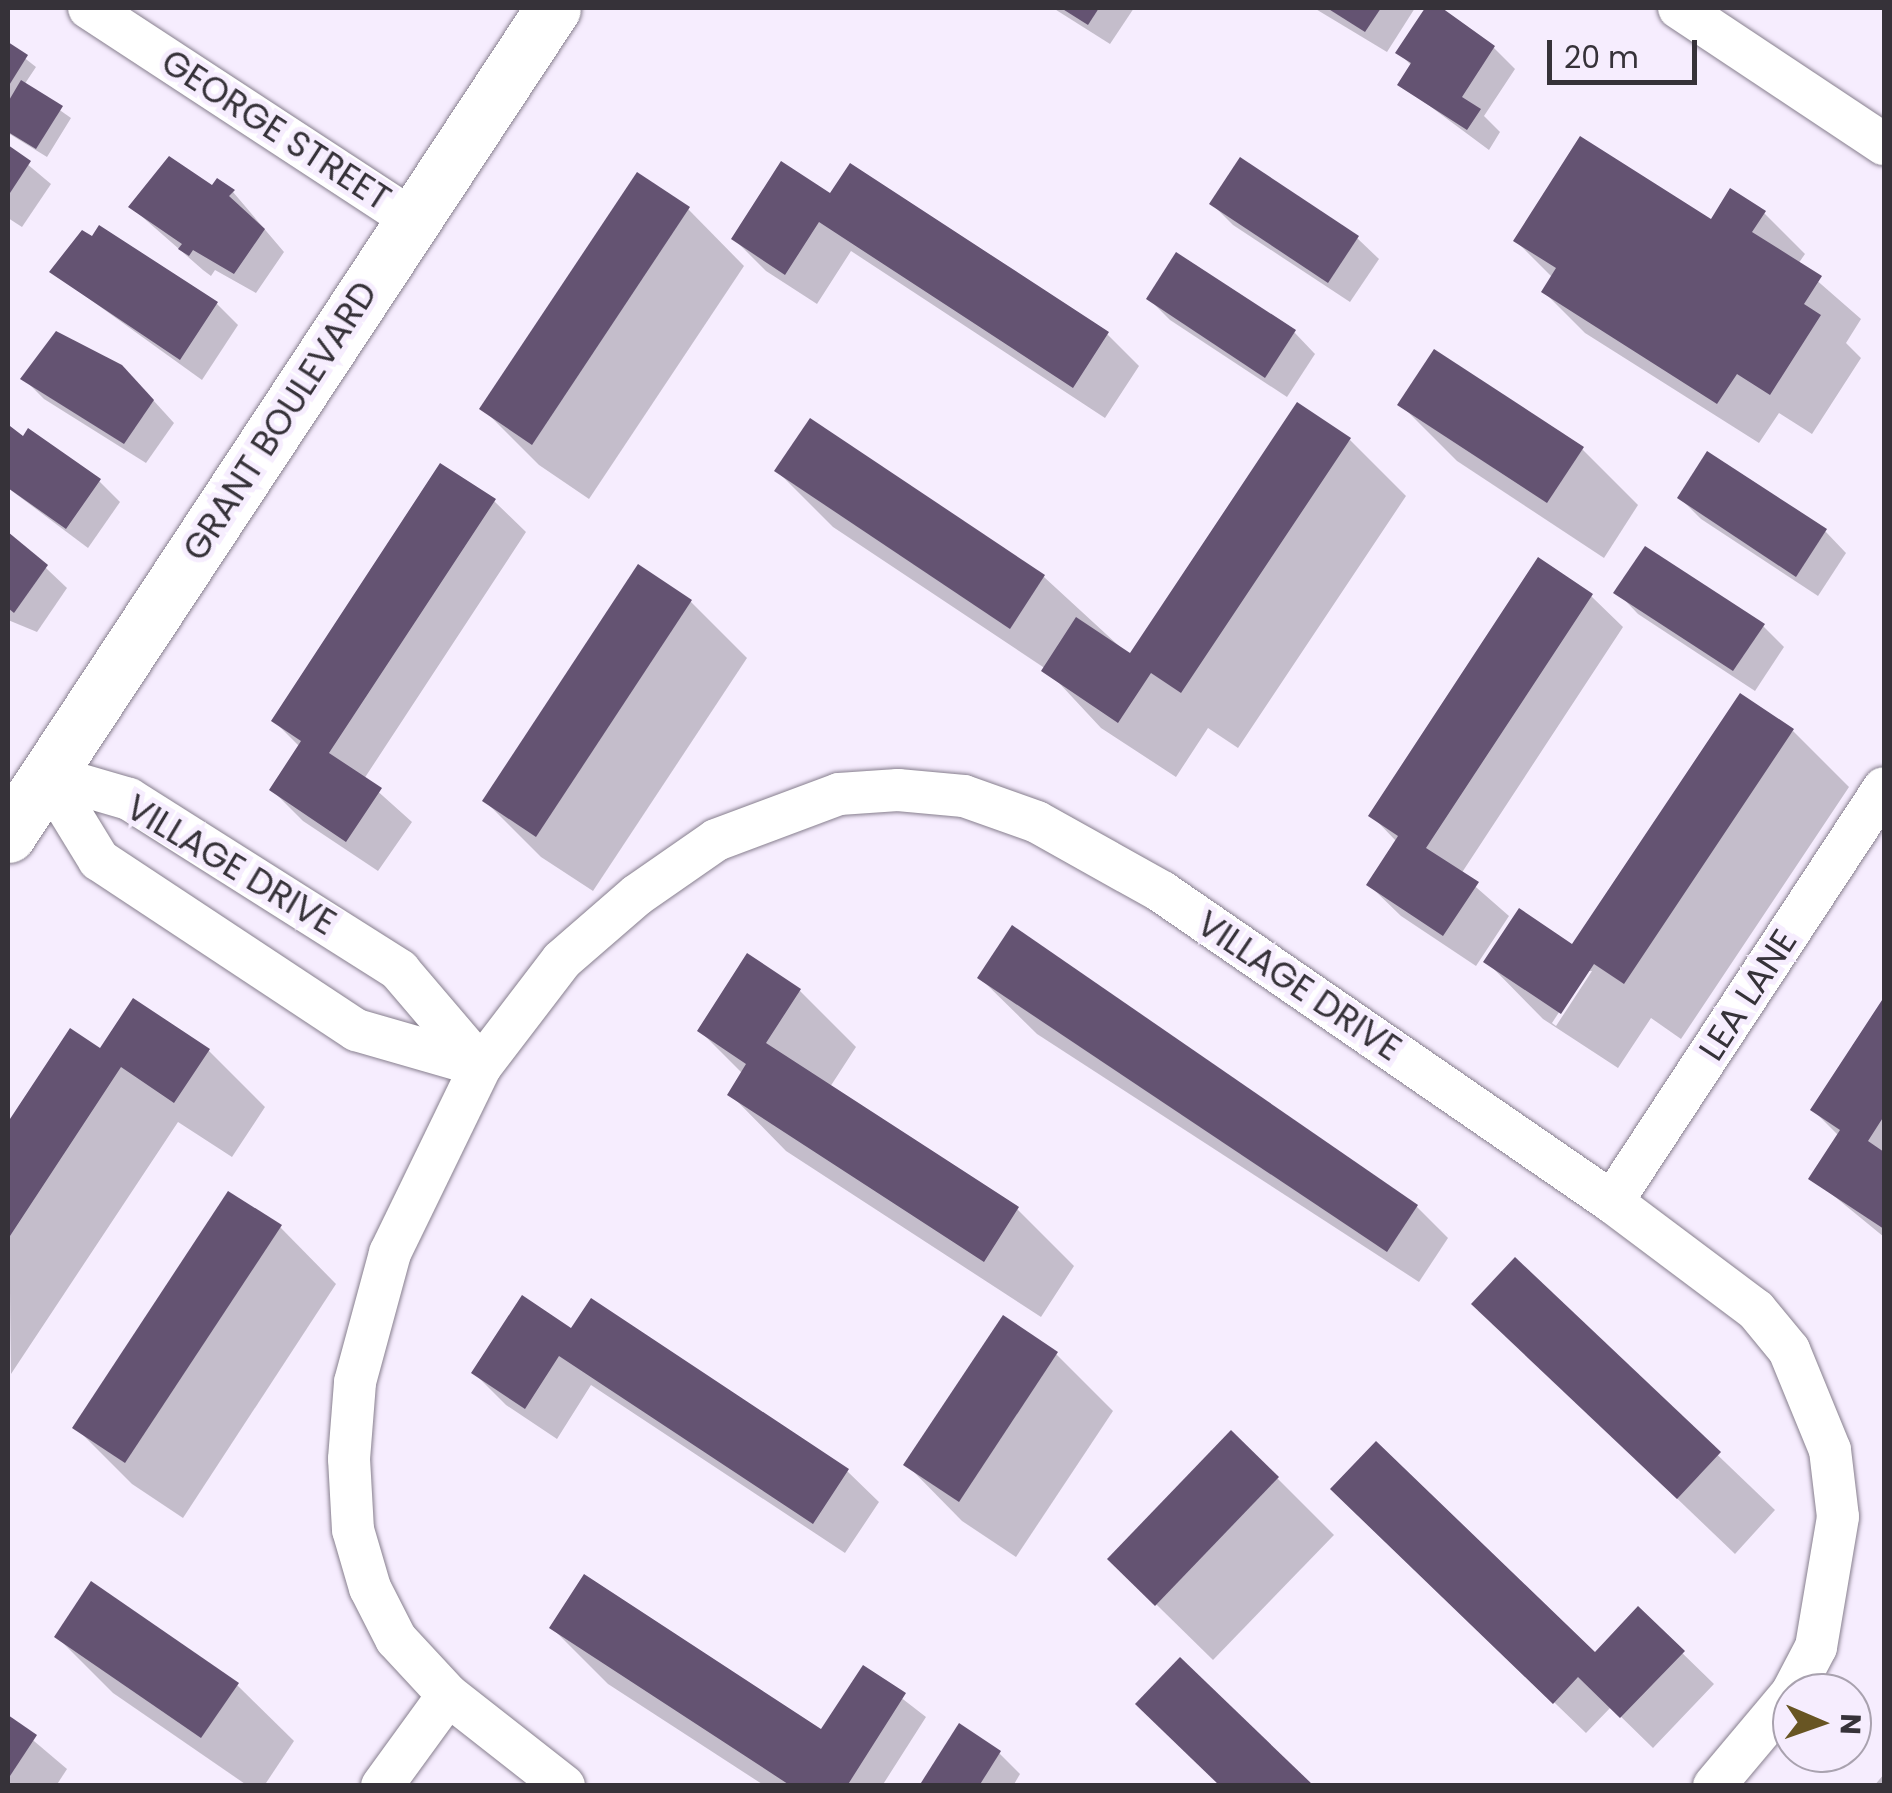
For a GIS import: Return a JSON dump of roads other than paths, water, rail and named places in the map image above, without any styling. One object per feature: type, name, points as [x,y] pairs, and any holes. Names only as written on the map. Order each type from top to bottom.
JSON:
[{"type":"street","name":"GEORGE STREET","points":[[89,8],[412,219]]},
{"type":"street","name":"GRANT BOULEVARD","points":[[8,834],[553,8]]},
{"type":"street","points":[[1680,8],[1884,144]]},
{"type":"street","name":"VILLAGE DRIVE","points":[[47,774],[99,860],[356,1030],[481,1066]]},
{"type":"street","name":"VILLAGE DRIVE","points":[[47,774],[129,799],[400,970],[481,1066]]},
{"type":"street","name":"LEA LANE","points":[[1612,1202],[1884,788]]},
{"type":"street","name":"VILLAGE DRIVE","points":[[564,1786],[448,1694],[396,1639],[370,1588],[353,1530],[349,1460],[355,1382],[390,1253],[481,1066],[562,960],[637,894],[716,840],[839,794],[898,790],[964,796],[1037,822],[1162,892],[1612,1202],[1756,1310],[1789,1350],[1830,1450],[1838,1517],[1831,1588],[1816,1647],[1802,1673]]},
{"type":"street","points":[[382,1786],[448,1694]]},
{"type":"street","name":"VILLAGE DRIVE","points":[[1714,1786],[1772,1717]]}]
